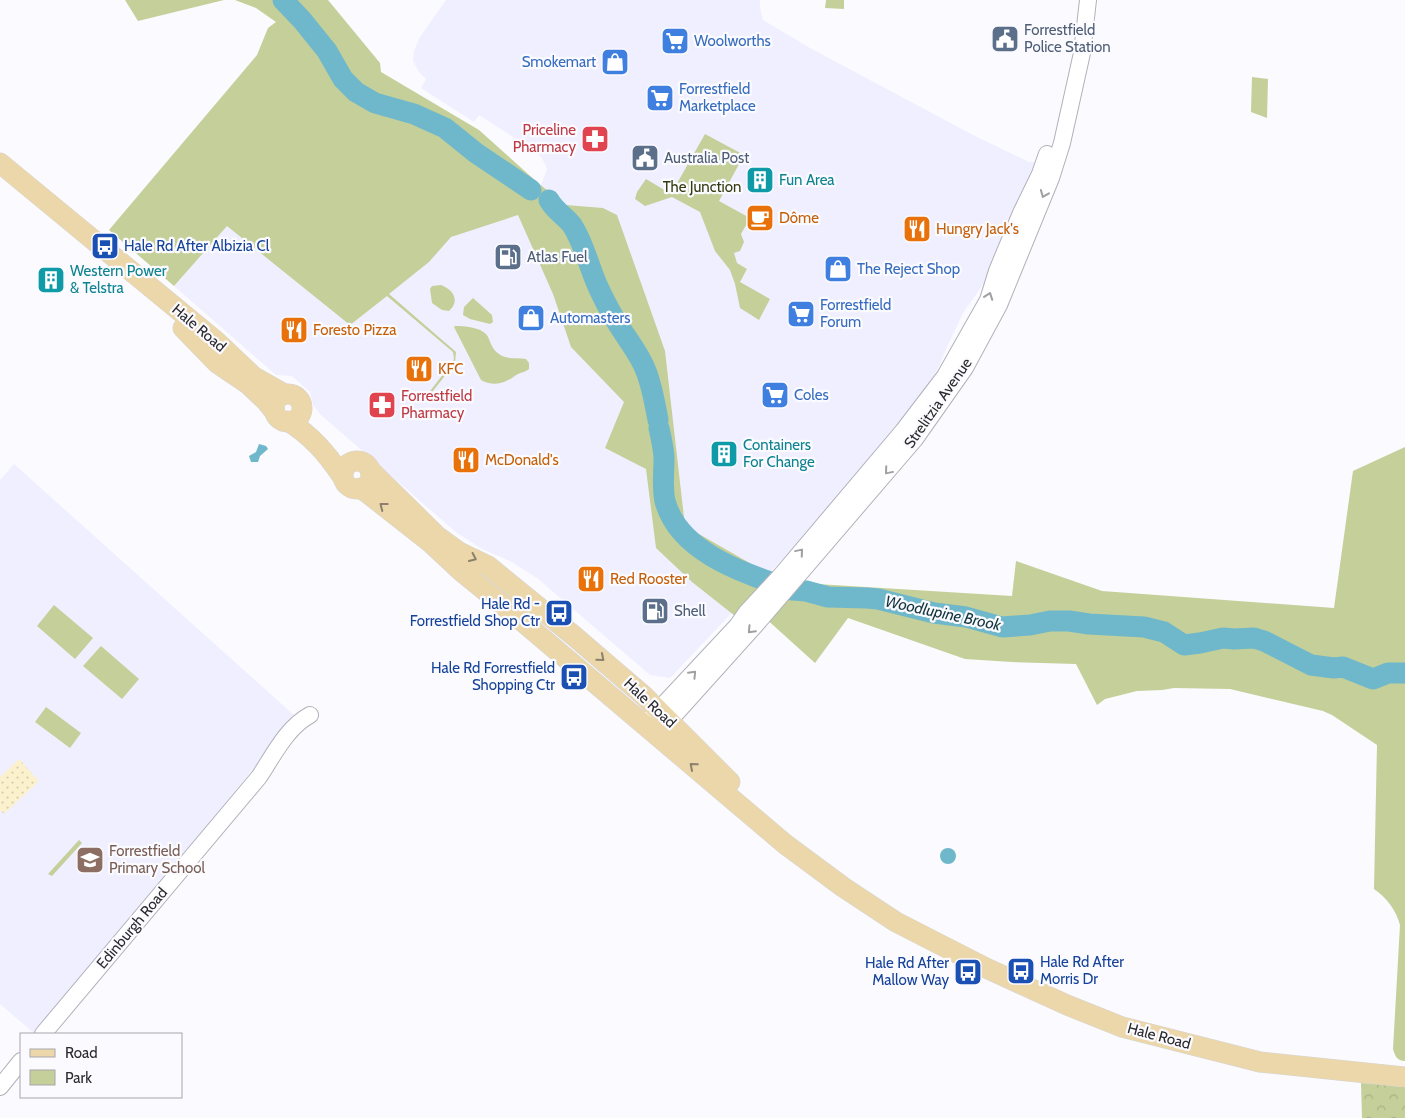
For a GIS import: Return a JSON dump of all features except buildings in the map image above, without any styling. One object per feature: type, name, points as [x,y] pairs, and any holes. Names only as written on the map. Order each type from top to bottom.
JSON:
[{"type":"main road","name":"Hale Road","points":[[0,163],[216,341],[254,377],[284,394],[275,403],[316,442],[342,476]]},
{"type":"main road","name":"Hale Road","points":[[0,172],[164,311],[217,363],[248,384],[266,401],[288,415],[311,424],[363,465],[450,547],[477,560],[574,636],[658,722]]},
{"type":"main road","points":[[346,465],[363,465],[370,479],[365,486],[352,488],[348,486],[342,476],[346,465]]},
{"type":"main road","name":"Hale Road","points":[[361,488],[431,543],[510,610],[658,722],[723,776],[776,824],[858,886],[902,914],[930,938],[986,968],[1122,1027],[1260,1062],[1405,1077]]},
{"type":"street","name":"Strelitzia Avenue","points":[[658,722],[751,608],[862,480],[921,408],[954,362],[988,300],[997,271],[1020,213],[1040,174],[1051,140],[1071,52],[1077,0]]},
{"type":"street","name":"Strelitzia Avenue","points":[[658,722],[787,588],[915,439],[964,368],[999,305],[1051,178],[1062,143],[1082,53],[1088,0]]},
{"type":"street","name":"Edinburgh Road","points":[[43,1033],[259,777]]},
{"type":"street","points":[[0,1087],[20,1062]]},
{"type":"shaded area","points":[[446,0],[760,0],[763,20],[810,48],[973,135],[1029,162],[1035,162],[991,271],[963,313],[927,389],[904,419],[802,539],[670,678],[650,675],[537,578],[510,561],[482,549],[457,533],[321,415],[313,405],[310,392],[292,376],[276,375],[174,286],[243,207],[428,249],[525,201],[541,185],[547,169],[542,158],[533,150],[479,115],[474,122],[421,88],[426,79],[419,72],[413,61],[414,51],[420,37]]},
{"type":"shaded area","name":"Forrestfield Primary School","points":[[14,464],[295,716],[43,1033],[34,1033],[0,1004],[0,480]]},
{"type":"green space","points":[[125,0],[224,0],[138,21]]},
{"type":"green space","points":[[235,0],[328,0],[380,63],[381,72],[479,130],[538,183],[566,205],[603,208],[617,215],[665,351],[685,526],[774,577],[817,584],[1012,596],[1016,561],[1102,591],[1334,608],[1353,471],[1405,447],[1405,1061],[1397,1058],[1393,1049],[1400,925],[1390,905],[1374,889],[1377,745],[1332,715],[1323,711],[1230,689],[1174,688],[1137,691],[1105,699],[1097,705],[1076,664],[965,659],[848,618],[815,663],[763,616],[735,616],[692,582],[656,548],[646,469],[605,448],[624,402],[571,347],[553,294],[518,215],[451,237],[429,262],[389,294],[456,352],[455,363],[425,401],[424,399],[454,359],[453,352],[387,296],[350,325],[227,226],[174,286],[109,230],[257,55],[268,28],[276,22],[256,8]]},
{"type":"green space","points":[[826,0],[844,0],[844,9],[825,8]]},
{"type":"green space","points":[[1252,77],[1268,79],[1267,118],[1251,112]]},
{"type":"green space","name":"The Junction","points":[[705,134],[744,155],[719,201],[750,218],[741,234],[744,242],[740,251],[734,253],[737,263],[747,269],[740,282],[770,299],[759,320],[740,308],[730,270],[715,251],[700,212],[672,197],[645,206],[635,199],[637,192],[646,179],[671,194]]},
{"type":"green space","points":[[441,285],[446,287],[454,296],[454,303],[449,311],[442,310],[432,303],[430,289],[432,286]]},
{"type":"green space","points":[[473,298],[492,315],[493,322],[490,324],[470,319],[463,315],[464,307]]},
{"type":"green space","points":[[455,326],[472,327],[480,330],[488,336],[496,352],[505,357],[526,359],[529,363],[529,369],[501,383],[491,384],[484,382],[481,380]]},
{"type":"green space","points":[[54,605],[93,638],[75,659],[37,626]]},
{"type":"green space","points":[[101,646],[139,679],[122,699],[83,666]]},
{"type":"green space","points":[[46,707],[81,733],[70,748],[35,722]]},
{"type":"green space","points":[[79,840],[82,843],[52,876],[48,874]]},
{"type":"green space","points":[[1361,1083],[1405,1085],[1405,1118],[1362,1118]]},
{"type":"sand","points":[[19,759],[39,781],[4,814],[0,810],[0,777]]},
{"type":"water","points":[[259,444],[266,446],[268,449],[260,456],[258,462],[251,462],[249,456],[256,452]]},
{"type":"water","points":[[948,848],[954,850],[956,856],[954,862],[948,864],[942,862],[940,856],[942,850]]},
{"type":"waterway","name":"Woodlupine Brook","points":[[283,0],[327,51],[343,79],[356,92],[375,103],[414,114],[445,128],[476,153],[531,190]]},
{"type":"waterway","name":"Woodlupine Brook","points":[[549,200],[572,225],[607,304],[643,364],[652,389],[658,420]]},
{"type":"waterway","name":"Woodlupine Brook","points":[[659,428],[664,455],[663,485],[665,501],[673,519],[685,535],[700,548],[736,569],[793,590],[806,591],[828,597],[878,599],[934,613],[966,617],[1002,627],[1050,621],[1144,627],[1164,632],[1184,645],[1223,638],[1254,638],[1264,641],[1311,665],[1334,668],[1343,667],[1373,679],[1388,673],[1405,673]]},
{"type":"place","name":"Forrestfield Police Station","points":[[1005,39]]},
{"type":"place","name":"Woolworths","points":[[675,41]]},
{"type":"place","name":"Smokemart","points":[[615,62]]},
{"type":"place","name":"Forrestfield Marketplace","points":[[660,98]]},
{"type":"place","name":"Priceline Pharmacy","points":[[595,139]]},
{"type":"place","name":"Australia Post","points":[[645,158]]},
{"type":"place","name":"Fun Area","points":[[760,180]]},
{"type":"place","name":"Dôme","points":[[760,218]]},
{"type":"place","name":"Hungry Jack's","points":[[917,229]]},
{"type":"place","name":"Hale Rd After Albizia Cl","points":[[105,246]]},
{"type":"place","name":"Atlas Fuel","points":[[508,257]]},
{"type":"place","name":"The Reject Shop","points":[[838,269]]},
{"type":"place","name":"Western Power & Telstra","points":[[51,280]]},
{"type":"place","name":"Forrestfield Forum","points":[[801,314]]},
{"type":"place","name":"Automasters","points":[[531,318]]},
{"type":"place","name":"Foresto Pizza","points":[[294,330]]},
{"type":"place","name":"KFC","points":[[419,369]]},
{"type":"place","name":"Coles","points":[[775,395]]},
{"type":"place","name":"Forrestfield Pharmacy","points":[[382,405]]},
{"type":"place","name":"Containers For Change","points":[[724,454]]},
{"type":"place","name":"McDonald's","points":[[466,460]]},
{"type":"place","name":"Red Rooster","points":[[591,579]]},
{"type":"place","name":"Shell","points":[[655,611]]},
{"type":"place","name":"Hale Rd - Forrestfield Shop Ctr","points":[[559,613]]},
{"type":"place","name":"Hale Rd Forrestfield Shopping Ctr","points":[[574,677]]},
{"type":"place","name":"Forrestfield Primary School","points":[[90,860]]},
{"type":"place","name":"Hale Rd After Morris Dr","points":[[1021,971]]},
{"type":"place","name":"Hale Rd After Mallow Way","points":[[968,972]]}]
